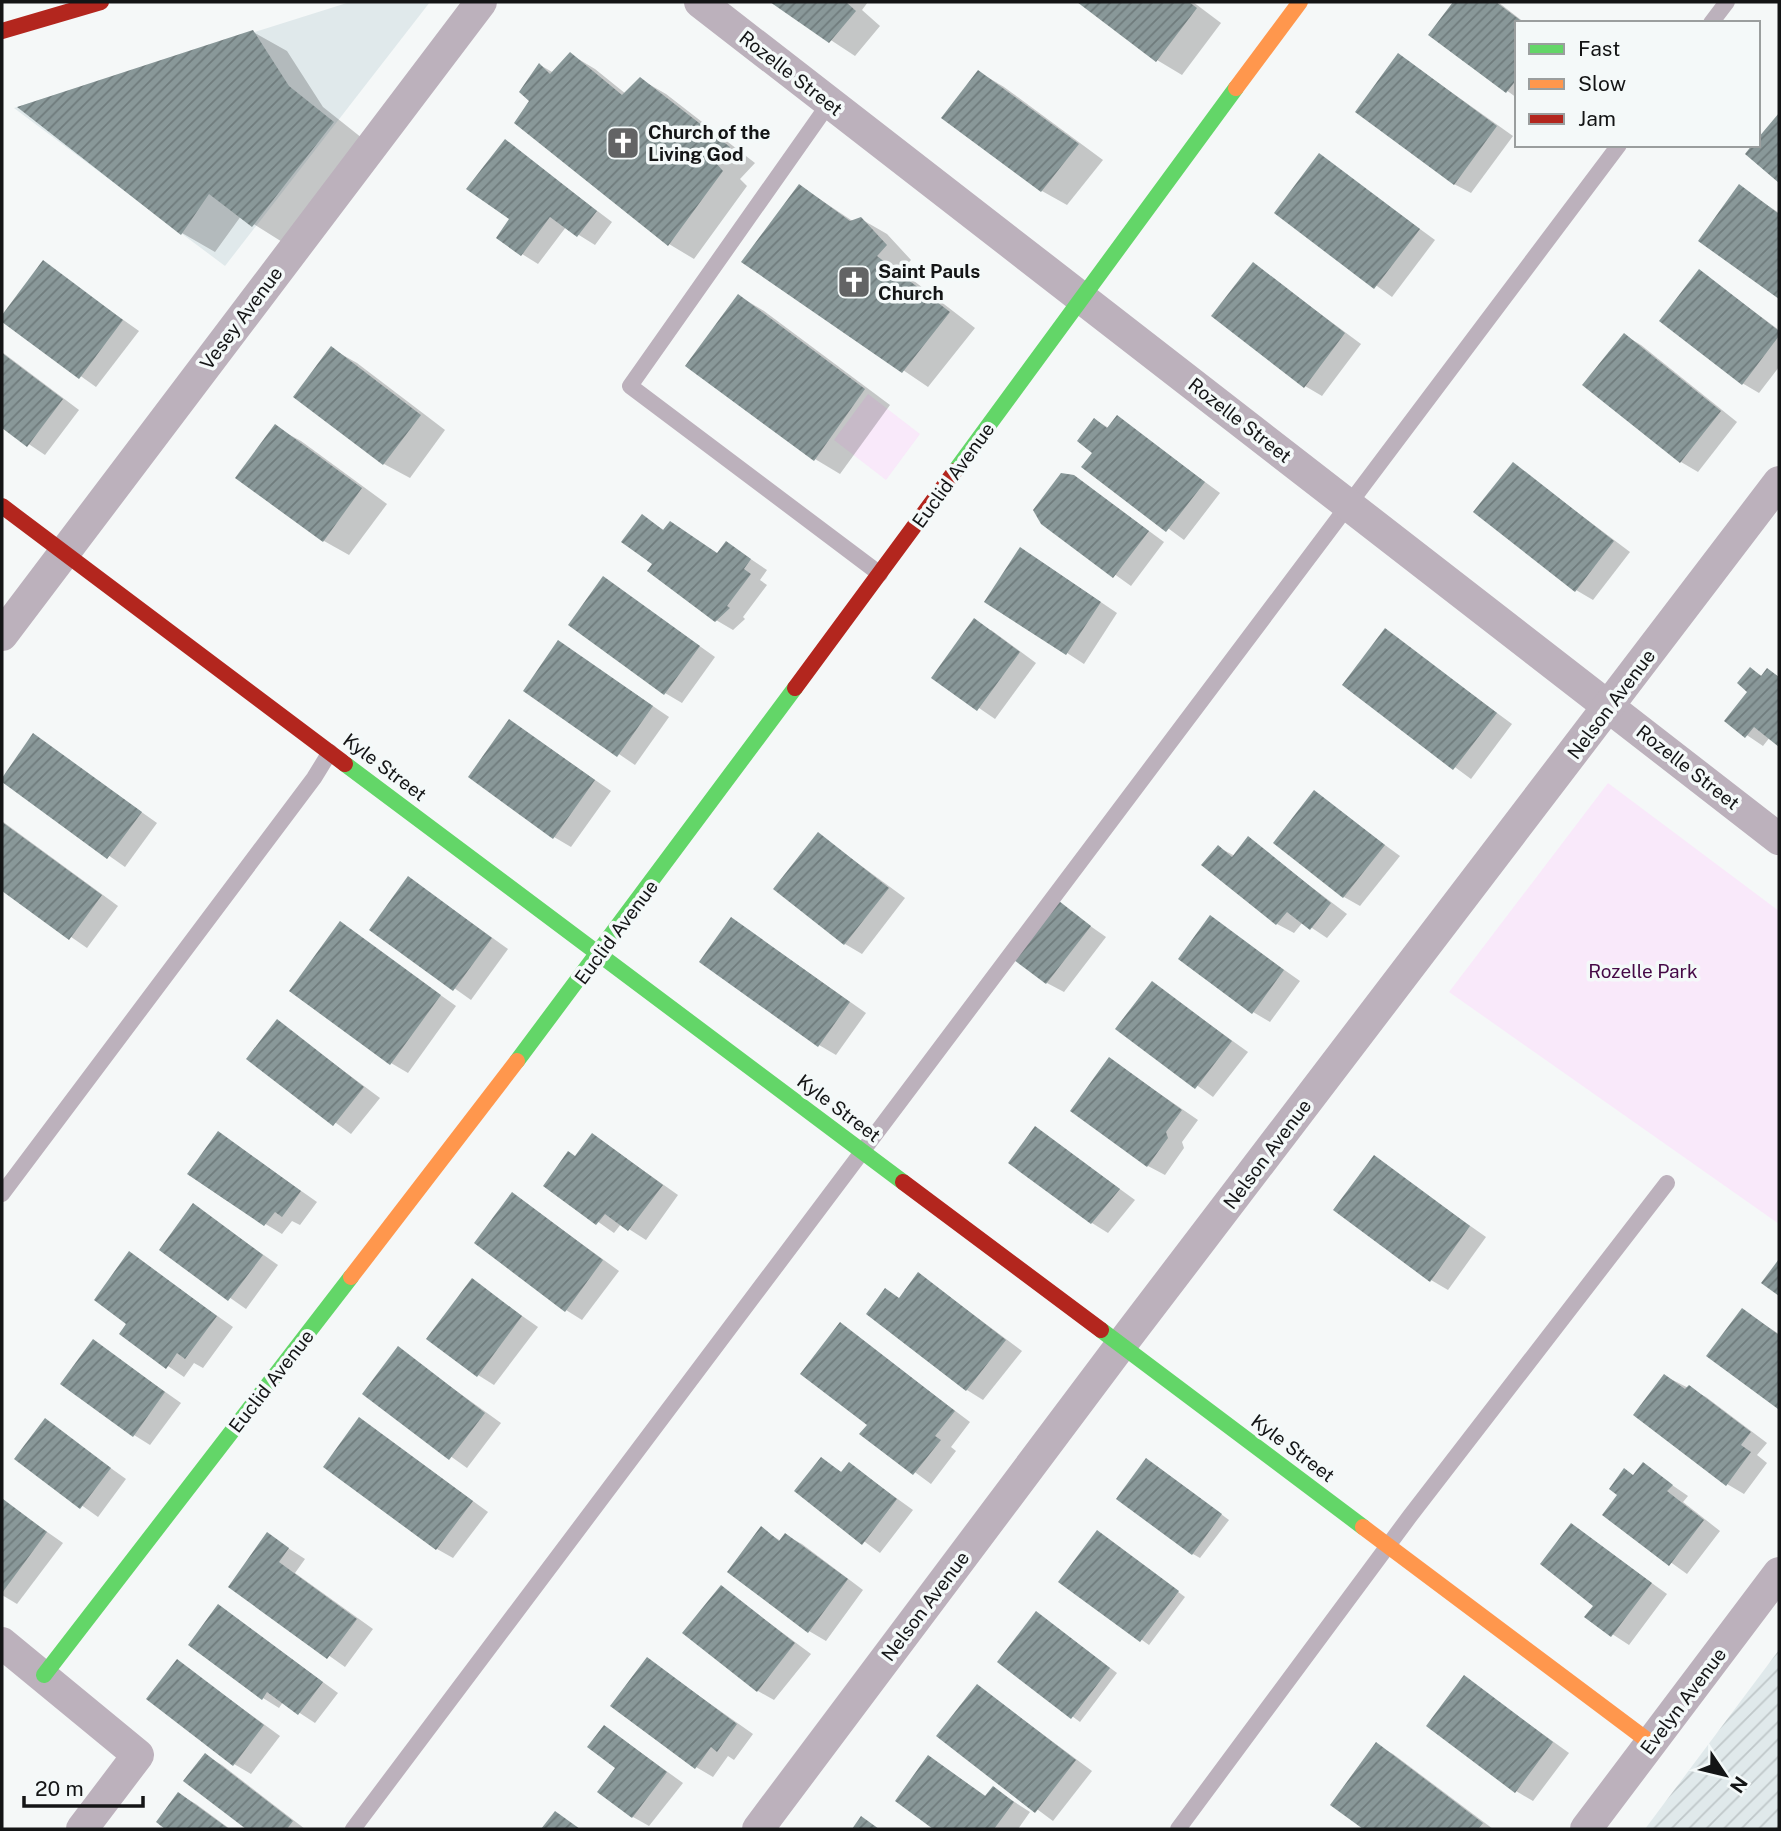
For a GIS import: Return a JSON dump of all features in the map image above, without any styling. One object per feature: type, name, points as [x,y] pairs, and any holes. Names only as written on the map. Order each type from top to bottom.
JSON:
[{"type":"street","points":[[2,31],[100,2]]},
{"type":"street","name":"Vesey Avenue","points":[[2,635],[481,2]]},
{"type":"street","name":"Rozelle Street","points":[[699,2],[1779,839]]},
{"type":"street","name":"Euclid Avenue","points":[[44,1675],[600,954],[1300,2]]},
{"type":"street","name":"Nelson Avenue","points":[[758,1829],[1121,1345],[1779,481]]},
{"type":"street","name":"Kyle Street","points":[[2,506],[1651,1743]]},
{"type":"street","name":"Evelyn Avenue","points":[[1586,1829],[1779,1573]]},
{"type":"street","points":[[2,1643],[138,1755],[82,1829]]},
{"type":"lane","points":[[1713,21],[1727,2]]},
{"type":"lane","points":[[830,103],[630,386],[880,574]]},
{"type":"lane","points":[[353,1829],[860,1150],[1618,147]]},
{"type":"lane","points":[[2,1194],[314,778],[330,752]]},
{"type":"lane","points":[[1178,1829],[1410,1516],[1667,1183]]},
{"type":"shaded area","points":[[350,2],[430,2],[225,266],[14,108]]},
{"type":"shaded area","points":[[1779,1650],[1779,1829],[1645,1829]]},
{"type":"green space","points":[[868,394],[920,434],[886,480],[834,440]]},
{"type":"green space","name":"Rozelle Park","points":[[1608,783],[1779,911],[1779,1224],[1449,992]]},
{"type":"building","points":[[770,2],[846,2],[856,11],[829,43]]},
{"type":"building","points":[[1077,2],[1189,2],[1197,8],[1156,62]]},
{"type":"building","points":[[1453,2],[1496,2],[1521,21],[1515,21],[1515,82],[1506,93],[1428,35]]},
{"type":"building","points":[[253,30],[289,86],[334,122],[252,227],[209,194],[181,235],[17,107]]},
{"type":"building","points":[[570,52],[622,95],[640,77],[730,147],[716,163],[723,171],[668,246],[514,123],[529,101],[519,92],[539,63],[550,74]]},
{"type":"building","points":[[1398,53],[1497,126],[1454,185],[1355,112]]},
{"type":"building","points":[[978,70],[1079,144],[1041,192],[941,118]]},
{"type":"building","points":[[1779,113],[1779,183],[1745,154],[1750,147],[1760,147],[1760,136]]},
{"type":"building","points":[[505,139],[597,211],[577,237],[550,217],[521,256],[496,238],[509,219],[466,189]]},
{"type":"building","points":[[1319,153],[1420,229],[1374,289],[1274,213]]},
{"type":"building","points":[[799,184],[850,221],[861,217],[887,245],[877,256],[950,312],[902,373],[741,262]]},
{"type":"building","points":[[1739,184],[1779,214],[1779,299],[1698,241]]},
{"type":"building","points":[[43,260],[123,320],[79,379],[2,322],[2,315]]},
{"type":"building","points":[[1253,262],[1345,333],[1304,388],[1211,316]]},
{"type":"building","points":[[1699,269],[1779,331],[1779,336],[1742,385],[1659,321]]},
{"type":"building","points":[[738,294],[865,389],[814,461],[685,366]]},
{"type":"building","points":[[1624,333],[1721,411],[1680,463],[1582,385]]},
{"type":"building","points":[[331,346],[421,415],[383,465],[293,397]]},
{"type":"building","points":[[2,353],[63,399],[27,447],[2,428]]},
{"type":"building","points":[[1117,415],[1205,482],[1166,532],[1081,467],[1092,453],[1077,441],[1094,418],[1107,428]]},
{"type":"building","points":[[275,424],[362,488],[323,542],[235,478]]},
{"type":"building","points":[[1513,462],[1614,541],[1575,592],[1473,512]]},
{"type":"building","points":[[1061,473],[1074,475],[1149,531],[1113,578],[1041,524],[1033,510]]},
{"type":"building","points":[[642,514],[663,530],[670,521],[717,553],[726,541],[751,559],[744,569],[751,574],[727,606],[730,608],[715,622],[647,571],[652,564],[621,542]]},
{"type":"building","points":[[1020,547],[1101,602],[1066,655],[984,602]]},
{"type":"building","points":[[603,576],[700,646],[664,695],[568,625]]},
{"type":"building","points":[[974,618],[1020,652],[977,711],[931,678]]},
{"type":"building","points":[[1385,628],[1497,713],[1453,770],[1342,685]]},
{"type":"building","points":[[558,640],[653,706],[617,757],[523,691]]},
{"type":"building","points":[[1750,667],[1761,676],[1767,668],[1779,677],[1779,747],[1754,727],[1745,738],[1724,721],[1747,692],[1737,683]]},
{"type":"building","points":[[509,719],[595,780],[553,839],[468,777]]},
{"type":"building","points":[[33,733],[142,812],[107,859],[2,782],[2,778]]},
{"type":"building","points":[[1314,790],[1385,845],[1343,898],[1273,843]]},
{"type":"building","points":[[2,822],[102,895],[69,940],[2,891]]},
{"type":"building","points":[[818,832],[889,888],[844,945],[773,889]]},
{"type":"building","points":[[1248,836],[1331,903],[1310,930],[1287,912],[1276,925],[1201,865],[1218,845],[1232,857]]},
{"type":"building","points":[[408,876],[492,938],[453,991],[369,930]]},
{"type":"building","points":[[1059,901],[1091,926],[1046,984],[1014,960]]},
{"type":"building","points":[[1210,915],[1284,970],[1252,1014],[1178,959]]},
{"type":"building","points":[[731,917],[850,1002],[818,1047],[699,962]]},
{"type":"building","points":[[340,921],[441,995],[390,1065],[289,991]]},
{"type":"building","points":[[1152,981],[1232,1041],[1195,1089],[1115,1029]]},
{"type":"building","points":[[277,1019],[364,1087],[333,1126],[246,1059]]},
{"type":"building","points":[[1109,1057],[1182,1110],[1166,1132],[1168,1138],[1147,1167],[1070,1111]]},
{"type":"building","points":[[1035,1126],[1120,1189],[1091,1224],[1008,1163]]},
{"type":"building","points":[[218,1131],[301,1191],[282,1217],[275,1212],[264,1226],[187,1174]]},
{"type":"building","points":[[592,1133],[663,1185],[628,1231],[605,1214],[596,1225],[543,1186],[568,1151],[575,1156]]},
{"type":"building","points":[[1374,1155],[1470,1226],[1430,1282],[1333,1210]]},
{"type":"building","points":[[512,1192],[603,1260],[565,1312],[474,1243]]},
{"type":"building","points":[[193,1203],[263,1255],[228,1301],[159,1250]]},
{"type":"building","points":[[129,1251],[217,1316],[185,1359],[177,1353],[166,1369],[119,1334],[126,1324],[94,1300]]},
{"type":"building","points":[[1779,1259],[1779,1296],[1761,1283]]},
{"type":"building","points":[[918,1272],[1006,1340],[966,1391],[866,1314],[885,1288],[899,1298]]},
{"type":"building","points":[[472,1278],[522,1316],[477,1377],[426,1339]]},
{"type":"building","points":[[1742,1308],[1779,1335],[1778,1409],[1706,1356]]},
{"type":"building","points":[[840,1322],[955,1411],[935,1436],[941,1440],[913,1475],[859,1434],[867,1425],[800,1374]]},
{"type":"building","points":[[93,1339],[165,1392],[133,1437],[60,1384]]},
{"type":"building","points":[[398,1346],[485,1413],[449,1460],[362,1394]]},
{"type":"building","points":[[1664,1374],[1685,1389],[1689,1385],[1751,1432],[1741,1445],[1751,1452],[1726,1486],[1633,1415]]},
{"type":"building","points":[[359,1417],[473,1501],[436,1550],[323,1467]]},
{"type":"building","points":[[45,1418],[111,1468],[80,1509],[14,1459]]},
{"type":"building","points":[[821,1457],[841,1472],[849,1462],[897,1499],[862,1545],[794,1491]]},
{"type":"building","points":[[1146,1458],[1222,1514],[1192,1555],[1116,1499]]},
{"type":"building","points":[[1643,1462],[1673,1485],[1667,1491],[1704,1520],[1669,1566],[1602,1515],[1617,1495],[1609,1489],[1624,1468],[1633,1475]]},
{"type":"building","points":[[2,1500],[47,1532],[2,1593]]},
{"type":"building","points":[[1571,1523],[1652,1583],[1611,1637],[1584,1617],[1593,1606],[1540,1564]]},
{"type":"building","points":[[761,1526],[779,1541],[785,1533],[848,1579],[808,1633],[727,1572]]},
{"type":"building","points":[[1097,1530],[1179,1591],[1140,1642],[1058,1582]]},
{"type":"building","points":[[267,1532],[289,1548],[279,1562],[357,1619],[327,1659],[228,1587]]},
{"type":"building","points":[[721,1585],[795,1643],[757,1692],[682,1633]]},
{"type":"building","points":[[218,1604],[323,1682],[298,1715],[267,1692],[262,1700],[188,1645]]},
{"type":"building","points":[[1036,1611],[1110,1668],[1071,1719],[997,1662]]},
{"type":"building","points":[[647,1657],[737,1724],[717,1752],[711,1747],[695,1769],[610,1706]]},
{"type":"building","points":[[177,1659],[264,1725],[233,1766],[146,1699]]},
{"type":"building","points":[[1464,1675],[1553,1742],[1515,1793],[1426,1726]]},
{"type":"building","points":[[977,1684],[1076,1760],[1035,1813],[936,1736]]},
{"type":"building","points":[[604,1725],[667,1772],[632,1818],[597,1792],[615,1768],[587,1747]]},
{"type":"building","points":[[1376,1742],[1483,1823],[1478,1829],[1363,1829],[1330,1805]]},
{"type":"building","points":[[205,1753],[293,1821],[287,1829],[246,1829],[183,1781]]},
{"type":"building","points":[[928,1755],[985,1796],[993,1786],[1014,1802],[994,1829],[933,1829],[895,1801]]},
{"type":"building","points":[[178,1792],[229,1829],[165,1829],[156,1822]]},
{"type":"building","points":[[555,1811],[580,1829],[541,1829]]},
{"type":"building","points":[[861,1816],[879,1829],[852,1829]]},
{"type":"traffic: fast","points":[[955,471],[1236,88]]},
{"type":"traffic: fast","points":[[517,1061],[795,688]]},
{"type":"traffic: fast","points":[[345,764],[903,1182]]},
{"type":"traffic: fast","points":[[44,1675],[351,1277]]},
{"type":"traffic: fast","points":[[1101,1330],[1363,1527]]},
{"type":"traffic: slow","points":[[1236,88],[1300,2]]},
{"type":"traffic: slow","points":[[351,1277],[517,1061]]},
{"type":"traffic: slow","points":[[1363,1527],[1651,1743]]},
{"type":"traffic: jam","points":[[2,31],[101,2]]},
{"type":"traffic: jam","points":[[795,688],[955,471]]},
{"type":"traffic: jam","points":[[2,506],[345,764]]},
{"type":"traffic: jam","points":[[903,1182],[1101,1330]]},
{"type":"place","name":"Church of the Living God","points":[[623,143]]},
{"type":"place","name":"Saint Pauls Church","points":[[854,282]]}]
